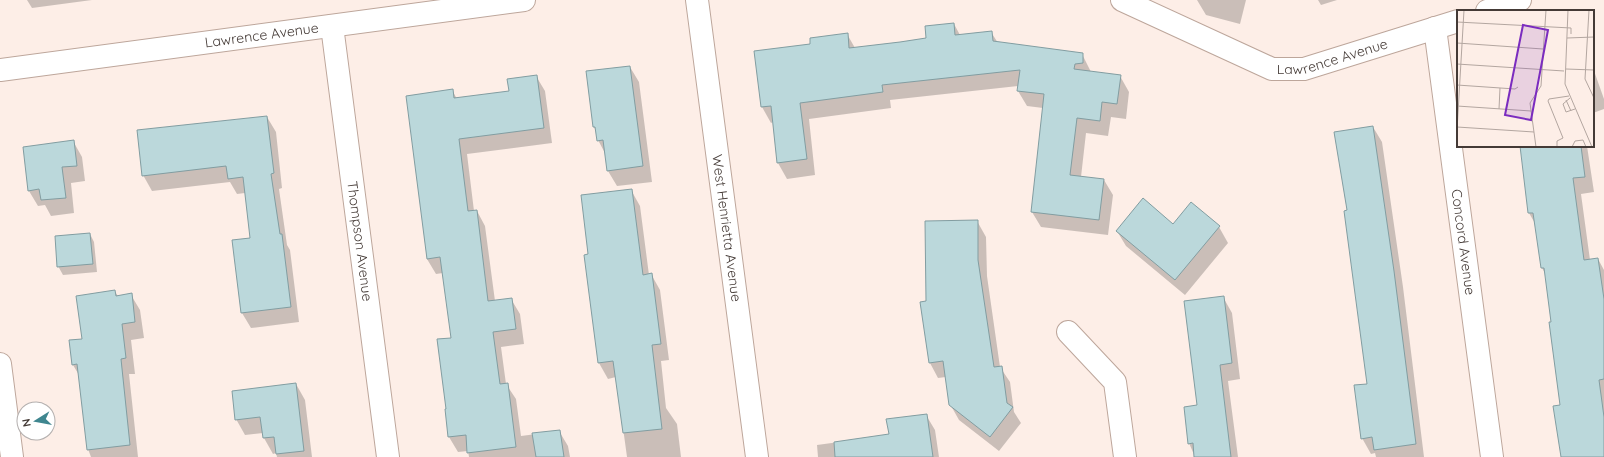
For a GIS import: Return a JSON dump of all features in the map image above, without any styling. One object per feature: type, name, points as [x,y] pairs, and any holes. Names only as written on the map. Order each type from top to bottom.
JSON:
[{"type":"street","name":"Lawrence Avenue","points":[[0,70],[524,0]]},
{"type":"street","name":"West Henrietta Avenue","points":[[697,0],[757,457]]},
{"type":"street","name":"Lawrence Avenue","points":[[1122,0],[1272,68],[1304,69],[1457,21]]},
{"type":"street","points":[[1490,10],[1520,0]]},
{"type":"street","name":"Thompson Avenue","points":[[332,26],[388,457]]},
{"type":"street","name":"Concord Avenue","points":[[1436,28],[1492,457]]},
{"type":"street","points":[[1068,332],[1115,382],[1125,457]]},
{"type":"street","points":[[0,364],[12,457]]},
{"type":"building","points":[[954,23],[955,35],[992,31],[993,41],[1083,53],[1083,63],[1075,64],[1074,69],[1121,75],[1117,104],[1102,102],[1100,121],[1077,118],[1070,175],[1104,179],[1099,220],[1031,212],[1044,94],[1017,91],[1020,70],[882,85],[883,92],[800,103],[807,159],[777,163],[771,106],[761,107],[754,51],[810,44],[810,38],[848,33],[849,48],[900,42],[926,38],[925,26]]},
{"type":"building","points":[[630,66],[643,166],[607,171],[603,140],[597,141],[595,127],[593,127],[586,71]]},
{"type":"building","points":[[537,75],[544,128],[459,139],[468,211],[477,210],[488,301],[512,298],[516,329],[493,332],[500,384],[508,383],[516,447],[467,453],[466,435],[448,437],[437,339],[451,338],[440,257],[427,259],[406,96],[453,89],[454,98],[509,91],[507,79]]},
{"type":"building","points":[[267,116],[274,173],[271,174],[280,234],[282,234],[291,307],[241,313],[232,240],[250,238],[243,177],[228,179],[226,166],[142,176],[137,130]]},
{"type":"building","points":[[1373,126],[1394,271],[1416,444],[1374,450],[1372,437],[1361,439],[1354,385],[1367,384],[1344,211],[1347,210],[1334,132]]},
{"type":"building","points":[[74,140],[77,166],[62,167],[66,198],[41,200],[39,189],[28,191],[23,147]]},
{"type":"building","points":[[1520,147],[1581,147],[1585,177],[1573,178],[1584,260],[1598,258],[1604,299],[1604,379],[1599,380],[1604,417],[1604,457],[1561,457],[1553,406],[1560,405],[1549,322],[1551,322],[1544,268],[1541,268],[1533,213],[1528,213]]},
{"type":"building","points":[[632,189],[643,275],[652,273],[661,344],[652,345],[662,429],[623,433],[613,361],[598,363],[584,255],[588,254],[581,195]]},
{"type":"building","points":[[1143,198],[1173,224],[1191,202],[1220,226],[1175,280],[1116,231]]},
{"type":"building","points":[[978,220],[978,260],[994,367],[1002,366],[1007,403],[1013,407],[990,437],[949,405],[943,361],[929,363],[920,302],[926,301],[925,221]]},
{"type":"building","points":[[90,233],[93,264],[57,267],[55,236]]},
{"type":"building","points":[[115,290],[116,296],[132,293],[135,322],[122,324],[126,358],[121,359],[130,445],[87,450],[77,364],[72,365],[69,340],[82,339],[76,296]]},
{"type":"building","points":[[1224,296],[1232,363],[1220,365],[1231,457],[1194,457],[1193,443],[1188,444],[1184,407],[1197,405],[1184,301]]},
{"type":"building","points":[[296,383],[304,451],[276,454],[274,437],[263,438],[260,417],[235,420],[232,391]]},
{"type":"building","points":[[927,414],[933,457],[835,457],[834,442],[889,434],[886,419]]},
{"type":"building","points":[[560,430],[564,457],[536,457],[532,433]]}]
